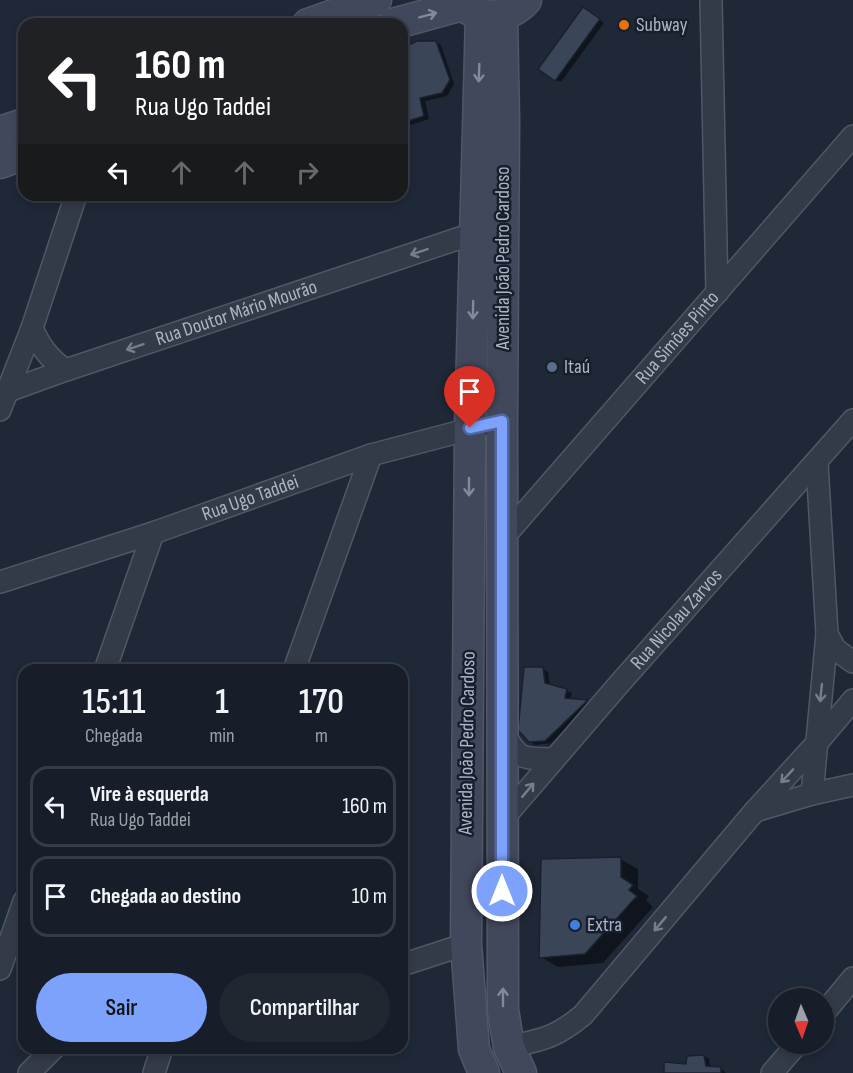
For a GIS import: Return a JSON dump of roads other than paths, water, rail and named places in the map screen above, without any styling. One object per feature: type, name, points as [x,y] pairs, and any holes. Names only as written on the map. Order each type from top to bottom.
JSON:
[{"type":"main road","points":[[325,18],[376,0]]},
{"type":"main road","points":[[408,21],[486,7]]},
{"type":"main road","name":"Avenida João Pedro Cardoso","points":[[484,1073],[474,1049],[466,944],[470,428],[475,233],[486,7]]},
{"type":"main road","name":"Avenida João Pedro Cardoso","points":[[486,7],[504,121],[503,1010],[515,1060]]},
{"type":"main road","points":[[0,132],[18,126]]},
{"type":"main road","points":[[0,163],[18,156]]},
{"type":"street","points":[[711,0],[717,293]]},
{"type":"street","name":"Rua Simões Pinto","points":[[502,540],[853,136]]},
{"type":"street","points":[[2,399],[32,328],[74,201]]},
{"type":"street","name":"Rua Doutor Mário Mourão","points":[[2,399],[66,370],[475,233]]},
{"type":"street","points":[[32,328],[39,344],[66,370]]},
{"type":"street","name":"Rua Nicolau Zarvos","points":[[502,820],[627,674],[853,420]]},
{"type":"street","name":"Rua Ugo Taddei","points":[[0,582],[153,533],[370,455],[502,421]]},
{"type":"street","points":[[296,664],[370,455]]},
{"type":"street","points":[[812,794],[827,634],[817,463]]},
{"type":"street","points":[[107,664],[153,533]]},
{"type":"street","points":[[827,634],[835,649],[853,662]]},
{"type":"street","points":[[515,1060],[583,1015],[754,812],[853,700]]},
{"type":"street","points":[[502,730],[514,750],[524,758],[554,759]]},
{"type":"street","points":[[754,812],[812,794],[853,785]]},
{"type":"street","points":[[0,969],[18,918]]},
{"type":"street","points":[[408,963],[466,944]]},
{"type":"street","points":[[834,1001],[853,978]]},
{"type":"street","points":[[28,1073],[48,1054]]},
{"type":"street","points":[[154,1073],[160,1054]]},
{"type":"street","points":[[772,1073],[788,1054]]},
{"type":"place","name":"Subway","points":[[624,25]]},
{"type":"place","name":"Itaú","points":[[552,367]]},
{"type":"place","name":"Extra","points":[[575,925]]}]
